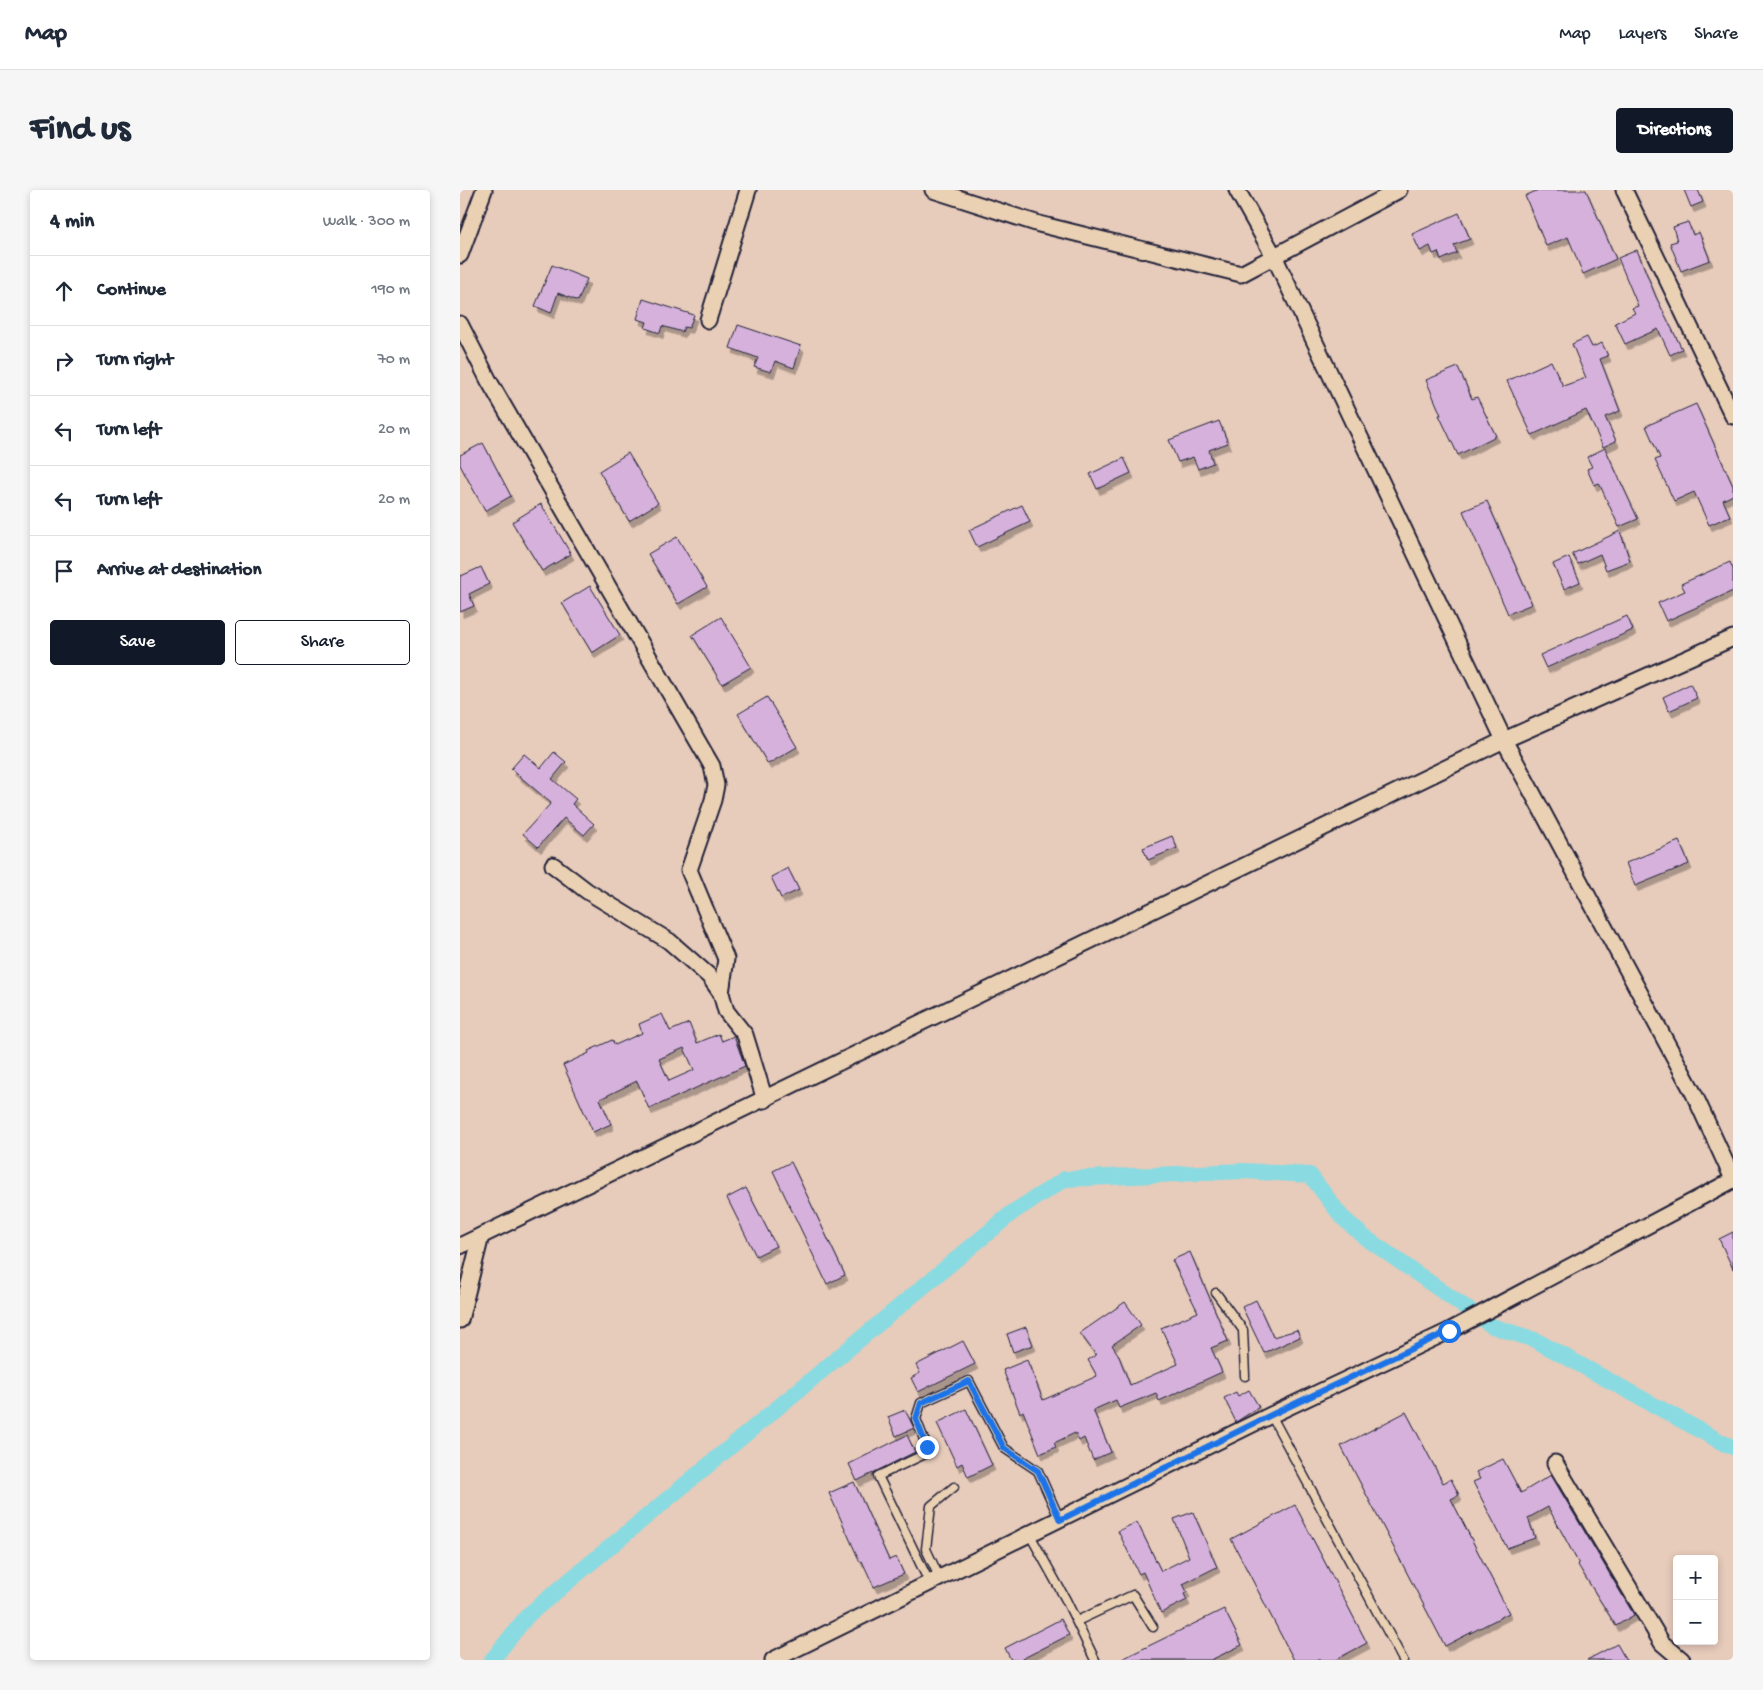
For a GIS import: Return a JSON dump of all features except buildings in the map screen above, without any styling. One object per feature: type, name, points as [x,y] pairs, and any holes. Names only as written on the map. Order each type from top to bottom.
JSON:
[{"type":"street","points":[[460,255],[484,190]]},
{"type":"street","points":[[708,320],[748,190]]},
{"type":"street","points":[[933,190],[1039,224],[1241,274],[1399,190]]},
{"type":"street","points":[[773,1660],[935,1582],[1271,1415],[1449,1331],[1733,1179],[1694,1094],[1504,740],[1274,256],[1237,190]]},
{"type":"street","points":[[1624,190],[1733,416]]},
{"type":"street","points":[[460,324],[489,381],[712,766],[716,785],[713,800],[689,870],[726,959],[721,993]]},
{"type":"street","points":[[460,1246],[765,1100],[1504,740],[1733,638]]},
{"type":"street","points":[[553,865],[587,891],[669,941],[709,976],[721,993],[726,1011],[745,1035],[765,1100]]},
{"type":"street","points":[[460,1320],[481,1236]]},
{"type":"street","points":[[1555,1463],[1662,1643],[1682,1660]]},
{"type":"lane","points":[[1216,1293],[1244,1330],[1245,1376]]},
{"type":"lane","points":[[935,1582],[878,1476],[923,1455],[927,1447],[916,1419],[921,1403],[969,1381],[1004,1448],[1038,1471],[1060,1520]]},
{"type":"lane","points":[[1271,1415],[1403,1660]]},
{"type":"lane","points":[[935,1582],[926,1549],[931,1506],[954,1487]]},
{"type":"lane","points":[[1030,1535],[1077,1621],[1095,1660]]},
{"type":"lane","points":[[1077,1621],[1133,1595],[1153,1626]]},
{"type":"waterway","points":[[492,1660],[528,1615],[1013,1212],[1065,1179],[1244,1171],[1310,1175],[1342,1217],[1363,1236],[1492,1326],[1535,1340],[1733,1447]]},
{"type":"route","points":[[927,1447],[916,1419],[921,1403],[969,1381],[1004,1448],[1038,1471],[1060,1520],[1271,1415],[1449,1331]]}]
